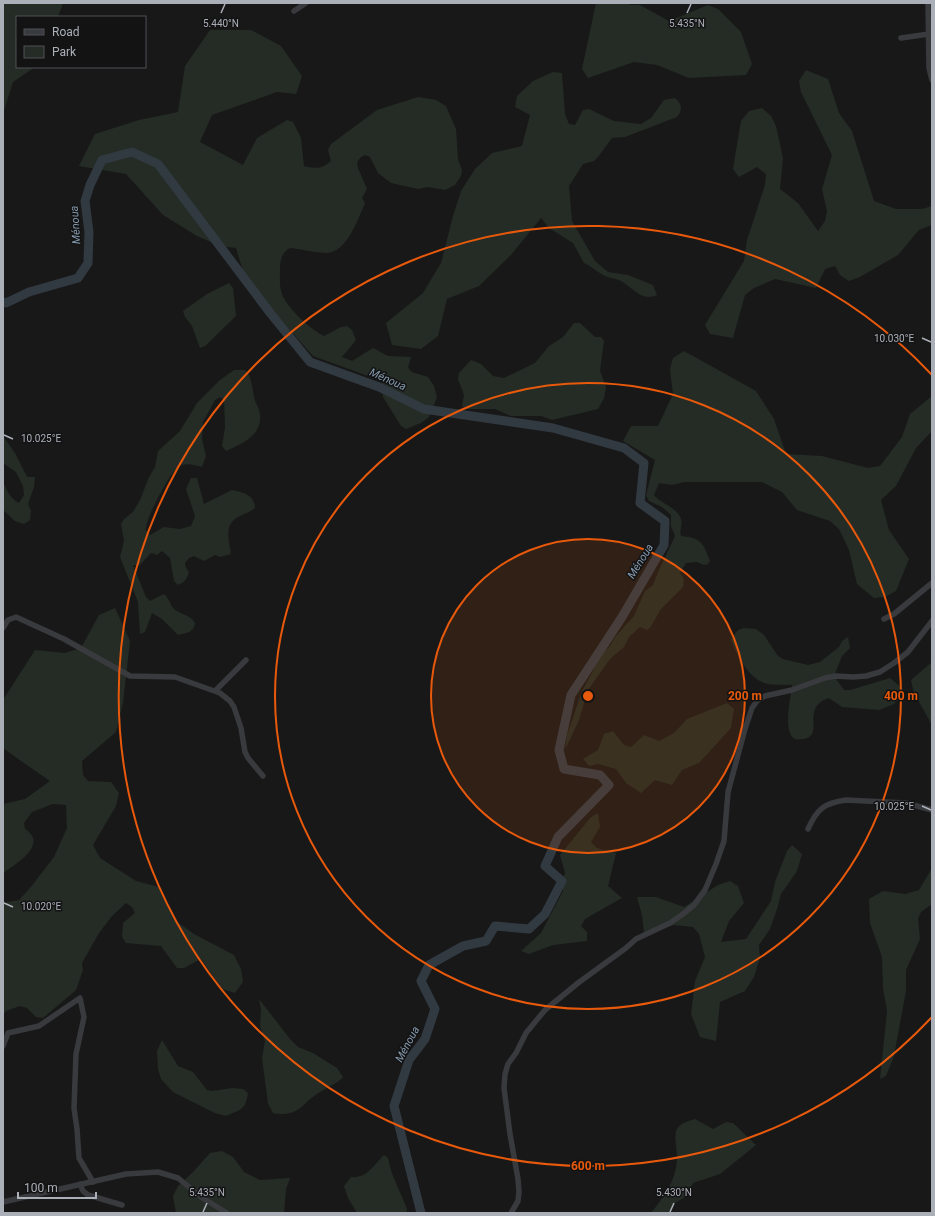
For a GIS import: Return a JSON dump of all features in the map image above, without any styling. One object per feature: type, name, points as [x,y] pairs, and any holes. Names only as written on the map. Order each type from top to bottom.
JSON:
[{"type":"street","points":[[294,11],[306,3]]},
{"type":"street","points":[[928,3],[930,68],[932,80]]},
{"type":"street","points":[[901,38],[929,34]]},
{"type":"street","points":[[884,619],[894,614],[932,582]]},
{"type":"street","points":[[3,628],[8,620],[16,617],[64,639],[130,676],[175,677],[216,690],[230,701],[234,707],[241,728],[245,752],[262,776]]},
{"type":"street","points":[[511,1213],[518,1201],[519,1192],[504,1088],[505,1074],[508,1064],[516,1053],[526,1033],[549,1006],[636,939],[670,923],[683,914],[694,905],[705,890],[724,841],[728,797],[745,729],[752,708],[765,696],[792,690],[825,678],[835,676],[853,678],[880,672],[894,664],[908,652],[932,621]]},
{"type":"street","points":[[216,690],[246,660]]},
{"type":"street","points":[[808,829],[814,815],[822,807],[838,801],[846,800],[906,803],[932,810]]},
{"type":"street","points":[[3,1046],[8,1033],[39,1026],[80,998],[84,1017],[76,1054],[74,1108],[78,1129],[79,1158],[93,1182]]},
{"type":"street","points":[[3,1202],[126,1174],[158,1172],[178,1178],[201,1197],[227,1213]]},
{"type":"street","points":[[80,1184],[83,1191],[88,1195],[122,1205]]},
{"type":"green space","points":[[3,3],[63,3],[58,16],[16,16],[16,68],[34,68],[13,82],[3,114]]},
{"type":"green space","points":[[596,3],[629,3],[630,5],[640,5],[669,21],[708,5],[718,9],[741,32],[752,64],[746,75],[689,78],[657,65],[634,62],[588,78],[582,69]]},
{"type":"green space","points":[[210,30],[251,30],[281,46],[302,76],[296,94],[277,92],[212,115],[200,142],[243,165],[257,138],[287,120],[293,122],[301,138],[304,166],[318,168],[325,166],[331,161],[328,150],[331,144],[377,110],[418,97],[436,100],[446,106],[456,129],[458,159],[462,170],[461,176],[455,185],[445,190],[428,187],[418,189],[391,183],[378,173],[370,157],[365,155],[357,162],[367,189],[362,198],[365,203],[351,234],[346,241],[334,251],[327,253],[290,248],[283,254],[280,266],[280,285],[282,294],[294,312],[306,323],[324,336],[341,327],[347,326],[352,330],[356,340],[342,357],[352,361],[373,348],[388,356],[411,357],[408,368],[412,372],[428,377],[434,386],[437,397],[429,417],[421,423],[406,429],[401,426],[383,397],[382,381],[313,356],[274,312],[243,271],[236,248],[220,246],[197,236],[163,215],[126,174],[79,166],[95,134],[139,120],[178,112],[185,66]]},
{"type":"green space","points":[[806,70],[828,79],[839,113],[852,131],[874,201],[896,209],[922,209],[932,206],[932,225],[919,230],[898,255],[860,277],[849,281],[840,275],[835,266],[825,269],[816,288],[775,279],[754,288],[745,295],[733,338],[710,334],[705,325],[744,261],[747,240],[765,185],[766,174],[757,167],[739,177],[733,169],[741,121],[749,111],[762,108],[771,116],[776,126],[783,158],[780,189],[798,203],[818,231],[825,221],[827,211],[822,189],[832,155],[801,92],[799,81]]},
{"type":"green space","points":[[553,72],[562,73],[565,114],[569,124],[575,125],[583,110],[589,109],[614,121],[641,124],[651,118],[664,100],[675,98],[681,107],[677,117],[625,137],[612,138],[594,161],[583,164],[569,186],[572,221],[595,261],[608,272],[628,275],[653,285],[657,295],[647,297],[642,295],[621,281],[605,276],[584,263],[573,243],[549,228],[541,218],[511,255],[479,286],[447,299],[438,336],[421,349],[392,345],[386,323],[423,293],[441,263],[461,191],[475,169],[492,153],[522,146],[530,115],[515,107],[517,96],[533,81]]},
{"type":"green space","points":[[229,283],[233,288],[236,316],[205,346],[200,348],[192,326],[185,317],[183,311],[207,294]]},
{"type":"green space","points":[[574,323],[580,323],[595,337],[601,337],[604,341],[600,371],[606,387],[604,398],[598,409],[552,420],[541,416],[511,416],[495,409],[466,409],[462,406],[464,395],[458,379],[459,373],[471,360],[481,364],[493,376],[504,378],[535,363],[549,346],[563,337]]},
{"type":"green space","points":[[684,351],[756,391],[774,419],[786,454],[822,456],[868,468],[880,466],[902,437],[910,414],[932,396],[932,431],[916,448],[896,486],[881,500],[889,530],[909,559],[896,591],[885,597],[874,598],[857,584],[849,550],[839,529],[830,521],[797,510],[782,492],[762,482],[684,482],[672,485],[659,483],[654,495],[676,511],[681,519],[681,536],[693,538],[701,542],[710,561],[708,564],[704,565],[697,562],[686,563],[680,573],[684,579],[683,587],[661,609],[650,628],[647,630],[640,627],[629,637],[624,647],[610,659],[588,690],[579,720],[565,750],[567,735],[582,691],[602,654],[634,616],[645,591],[653,585],[675,536],[671,526],[671,515],[662,507],[649,501],[646,495],[655,460],[623,441],[631,426],[658,426],[673,394],[670,369],[673,358]]},
{"type":"green space","points":[[234,370],[245,370],[250,379],[260,413],[258,428],[254,434],[244,442],[226,451],[222,446],[225,428],[224,400],[220,397],[215,400],[203,422],[202,439],[206,456],[202,467],[190,464],[178,467],[174,471],[153,508],[146,525],[146,530],[150,535],[164,527],[180,529],[191,526],[195,516],[186,489],[191,478],[197,478],[204,504],[232,490],[248,495],[253,500],[255,508],[235,519],[231,523],[228,537],[231,554],[220,557],[215,555],[204,561],[194,556],[189,558],[185,563],[189,572],[187,577],[178,585],[174,581],[170,558],[162,551],[157,555],[151,553],[139,566],[133,565],[146,597],[150,601],[164,594],[173,608],[188,616],[195,623],[192,630],[178,635],[162,619],[152,613],[145,632],[140,634],[138,602],[120,557],[124,541],[121,524],[124,519],[133,512],[140,500],[149,477],[155,467],[158,451],[180,431],[197,403],[220,380]]},
{"type":"green space","points":[[3,436],[15,453],[27,477],[35,477],[34,487],[28,504],[31,511],[30,520],[24,524],[15,521],[3,510],[3,480],[13,499],[19,503],[24,495],[23,486],[16,472],[3,463]]},
{"type":"green space","points":[[115,608],[130,641],[123,703],[116,732],[82,761],[83,775],[88,781],[111,782],[119,793],[116,806],[93,845],[100,858],[136,881],[159,887],[176,921],[194,934],[234,955],[241,969],[243,982],[235,993],[222,989],[201,959],[184,968],[177,968],[161,946],[126,943],[122,937],[123,923],[135,913],[132,907],[126,903],[112,916],[99,933],[82,963],[83,970],[76,990],[43,1018],[36,1017],[27,1008],[20,1006],[6,1011],[3,1015],[3,903],[19,900],[30,888],[54,857],[67,828],[66,805],[53,804],[32,812],[24,823],[25,829],[34,841],[32,847],[22,859],[3,873],[3,804],[25,799],[50,781],[3,748],[3,700],[35,650],[65,653],[81,648],[99,615]]},
{"type":"green space","points":[[744,628],[756,629],[764,635],[778,656],[783,659],[808,665],[820,662],[839,647],[842,641],[848,637],[850,648],[842,656],[834,676],[844,690],[850,690],[890,678],[903,689],[902,696],[894,704],[879,710],[842,707],[829,698],[826,699],[819,703],[815,710],[813,717],[814,728],[811,735],[804,739],[795,739],[791,735],[788,722],[792,685],[764,683],[758,680],[748,670],[736,652],[731,639],[738,630]]},
{"type":"green space","points":[[932,662],[932,725],[914,693],[911,680]]},
{"type":"green space","points":[[727,703],[734,709],[731,728],[699,763],[682,770],[672,785],[655,780],[641,793],[626,783],[616,769],[598,764],[589,766],[583,759],[598,750],[604,734],[613,731],[624,745],[631,747],[644,735],[659,741],[674,733],[687,719]]},
{"type":"green space","points":[[598,813],[600,827],[591,842],[597,848],[616,853],[608,886],[622,898],[585,919],[581,926],[587,932],[587,941],[553,945],[529,954],[521,951],[541,933],[563,891],[562,881],[565,873],[560,855],[590,818]]},
{"type":"green space","points":[[792,845],[802,854],[797,871],[781,894],[770,929],[759,945],[760,958],[754,977],[745,991],[720,1002],[716,1041],[700,1037],[691,1014],[695,981],[705,957],[699,934],[693,927],[674,925],[644,933],[642,915],[637,897],[656,897],[684,907],[718,885],[730,881],[738,886],[744,903],[729,921],[721,942],[746,939],[771,901],[775,882],[787,851]]},
{"type":"green space","points":[[932,868],[932,904],[921,912],[918,918],[920,939],[906,970],[906,991],[894,1056],[886,1076],[880,1079],[887,1011],[883,988],[882,957],[870,923],[869,899],[883,891],[905,894],[919,890]]},
{"type":"green space","points":[[259,999],[298,1047],[313,1053],[337,1068],[343,1077],[336,1083],[315,1095],[300,1108],[290,1113],[273,1113],[268,1103],[262,1058],[265,1041],[260,1026],[261,1009]]},
{"type":"green space","points":[[162,1040],[178,1066],[193,1072],[207,1090],[212,1091],[232,1088],[243,1089],[248,1093],[242,1109],[226,1116],[215,1113],[173,1092],[161,1079],[158,1069],[157,1051]]},
{"type":"green space","points":[[695,1119],[713,1129],[726,1122],[733,1123],[756,1145],[720,1174],[693,1183],[687,1196],[675,1203],[670,1213],[651,1213],[664,1195],[674,1176],[677,1161],[675,1136],[677,1129],[687,1121]]},
{"type":"green space","points":[[222,1151],[233,1157],[244,1172],[260,1180],[290,1178],[286,1189],[284,1213],[176,1213],[173,1196],[178,1186],[210,1153]]},
{"type":"green space","points":[[384,1155],[388,1158],[389,1165],[407,1209],[406,1213],[357,1213],[348,1198],[344,1186],[351,1177],[365,1174]]},
{"type":"waterway","name":"Ménoua","points":[[3,302],[6,303],[29,292],[78,278],[88,263],[89,232],[85,201],[90,185],[102,160],[132,152],[158,164],[271,314],[310,362],[379,387],[424,409],[553,428],[624,448],[644,463],[640,503],[665,521],[664,545],[622,617],[571,695],[559,750],[564,769],[600,775],[609,785],[558,837],[545,866],[562,881],[545,914],[529,929],[495,926],[486,941],[463,946],[429,965],[421,981],[435,1009],[425,1039],[409,1060],[394,1106],[421,1213]]}]
